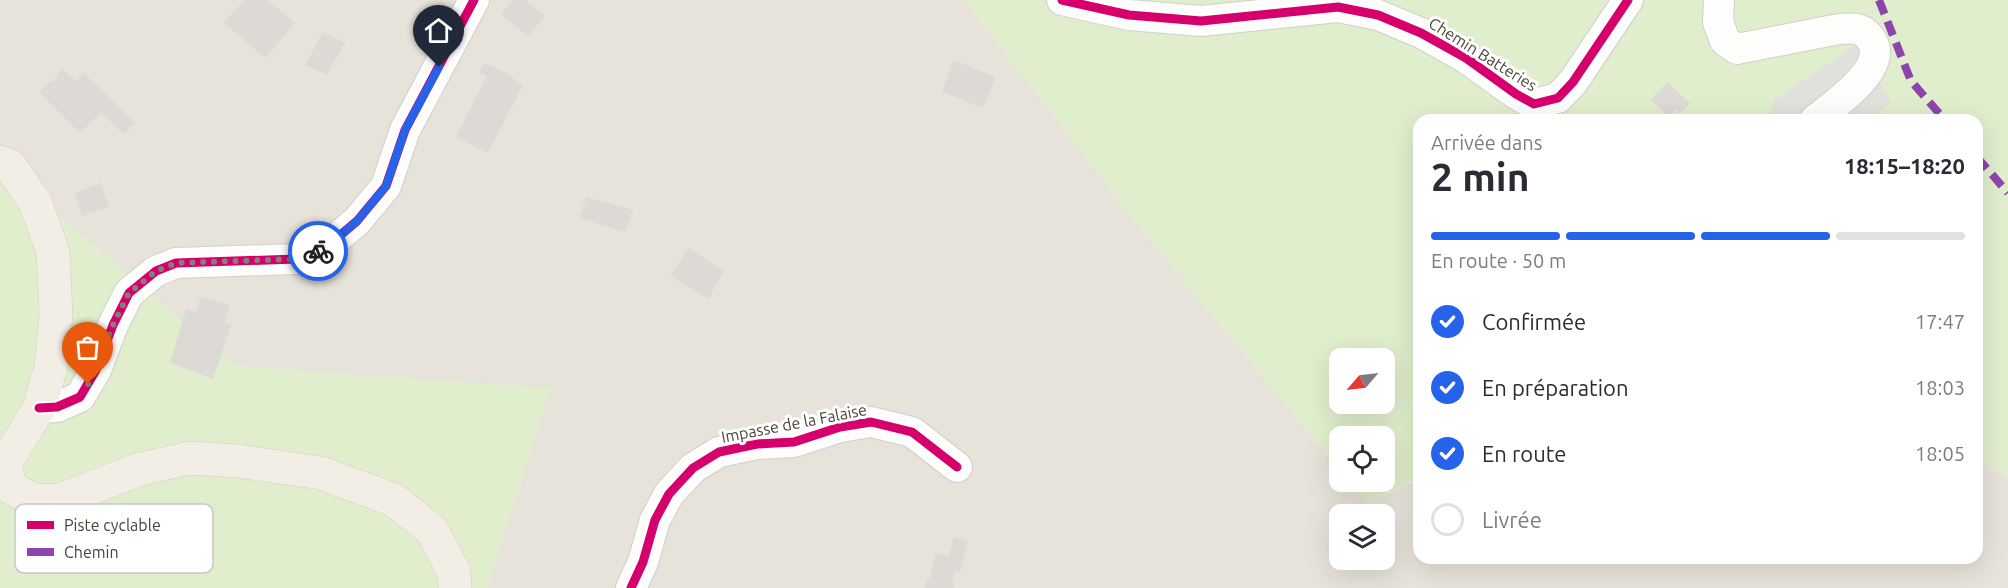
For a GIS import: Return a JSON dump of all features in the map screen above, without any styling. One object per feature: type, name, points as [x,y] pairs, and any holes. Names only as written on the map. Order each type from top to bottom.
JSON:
[{"type":"main road","points":[[0,162],[10,166],[35,202],[53,252],[56,315],[51,367],[39,408],[5,464],[10,487],[33,500],[60,500],[140,469],[190,458],[238,461],[321,473],[394,500],[432,530],[454,572],[455,588]]},
{"type":"street","points":[[39,408],[57,407],[80,397],[96,370],[113,325],[129,293],[156,271],[176,263],[296,259],[324,249],[357,221],[386,186],[405,130],[474,0]]},
{"type":"street","name":"Chemin Batteries","points":[[1062,0],[1129,15],[1201,21],[1338,7],[1378,15],[1421,33],[1466,58],[1533,104],[1558,98],[1573,82],[1628,0]]},
{"type":"street","points":[[1719,0],[1718,22],[1725,41],[1737,49],[1839,28],[1856,28],[1865,32],[1876,51],[1872,65],[1856,86],[1822,114]]},
{"type":"street","name":"Impasse de la Falaise","points":[[631,588],[643,562],[655,520],[669,494],[693,468],[719,452],[757,444],[794,442],[840,427],[871,422],[912,432],[957,467]]},
{"type":"shaded area","points":[[0,0],[964,0],[1144,233],[1329,457],[1329,492],[1359,492],[1369,504],[1413,481],[1413,564],[1983,564],[1983,461],[2008,478],[2008,588],[487,588],[550,389],[235,366],[0,166]]},
{"type":"shaded area","points":[[1857,44],[1891,102],[1876,114],[1771,114],[1775,99]]},
{"type":"green space","points":[[964,0],[2008,0],[2008,478],[1983,461],[1983,114],[1413,114],[1413,480],[1395,490],[1395,426],[1329,426],[1329,457],[1144,233]]},
{"type":"green space","points":[[0,166],[235,366],[551,388],[487,588],[0,588]]},
{"type":"green space","points":[[1358,492],[1391,492],[1368,504]]},
{"type":"building","points":[[244,0],[268,0],[295,23],[265,58],[224,23]]},
{"type":"building","points":[[513,0],[525,0],[545,16],[528,36],[501,14]]},
{"type":"building","points":[[323,32],[345,43],[327,75],[305,65]]},
{"type":"building","points":[[953,60],[994,76],[983,108],[942,92]]},
{"type":"building","points":[[484,63],[504,72],[523,85],[488,153],[456,137],[487,76],[479,73]]},
{"type":"building","points":[[61,68],[75,81],[84,73],[135,123],[123,134],[101,112],[80,133],[39,92],[50,81],[52,83]]},
{"type":"building","points":[[1667,82],[1690,103],[1680,114],[1675,109],[1671,114],[1666,114],[1651,100]]},
{"type":"building","points":[[101,183],[109,207],[82,216],[75,193]]},
{"type":"building","points":[[587,197],[633,210],[625,232],[579,218]]},
{"type":"building","points":[[688,248],[724,271],[708,299],[670,276]]},
{"type":"building","points":[[201,297],[230,305],[224,322],[231,325],[213,379],[170,363],[186,309],[196,312]]},
{"type":"building","points":[[954,537],[968,541],[960,572],[955,571],[952,584],[954,588],[925,588],[927,578],[930,578],[935,553],[948,557]]},
{"type":"marked path","points":[[1879,0],[1911,81],[1940,114]]},
{"type":"marked path","points":[[1983,164],[2008,193]]},
{"type":"cycle path","points":[[39,408],[57,407],[80,397],[96,370],[113,325],[129,293],[156,271],[176,263],[296,259],[324,249],[357,221],[386,186],[405,130],[474,0]]},
{"type":"cycle path","points":[[1062,0],[1129,15],[1201,21],[1338,7],[1378,15],[1421,33],[1466,58],[1516,94],[1534,104],[1558,98],[1573,82],[1628,0]]},
{"type":"cycle path","points":[[631,588],[643,562],[655,520],[669,494],[693,468],[719,452],[757,444],[794,442],[840,427],[871,422],[912,432],[957,467]]},
{"type":"way so far","points":[[88,384],[129,293],[156,271],[176,263],[296,259],[318,251]]},
{"type":"route","points":[[318,251],[324,249],[357,221],[386,186],[405,130],[439,67]]}]
